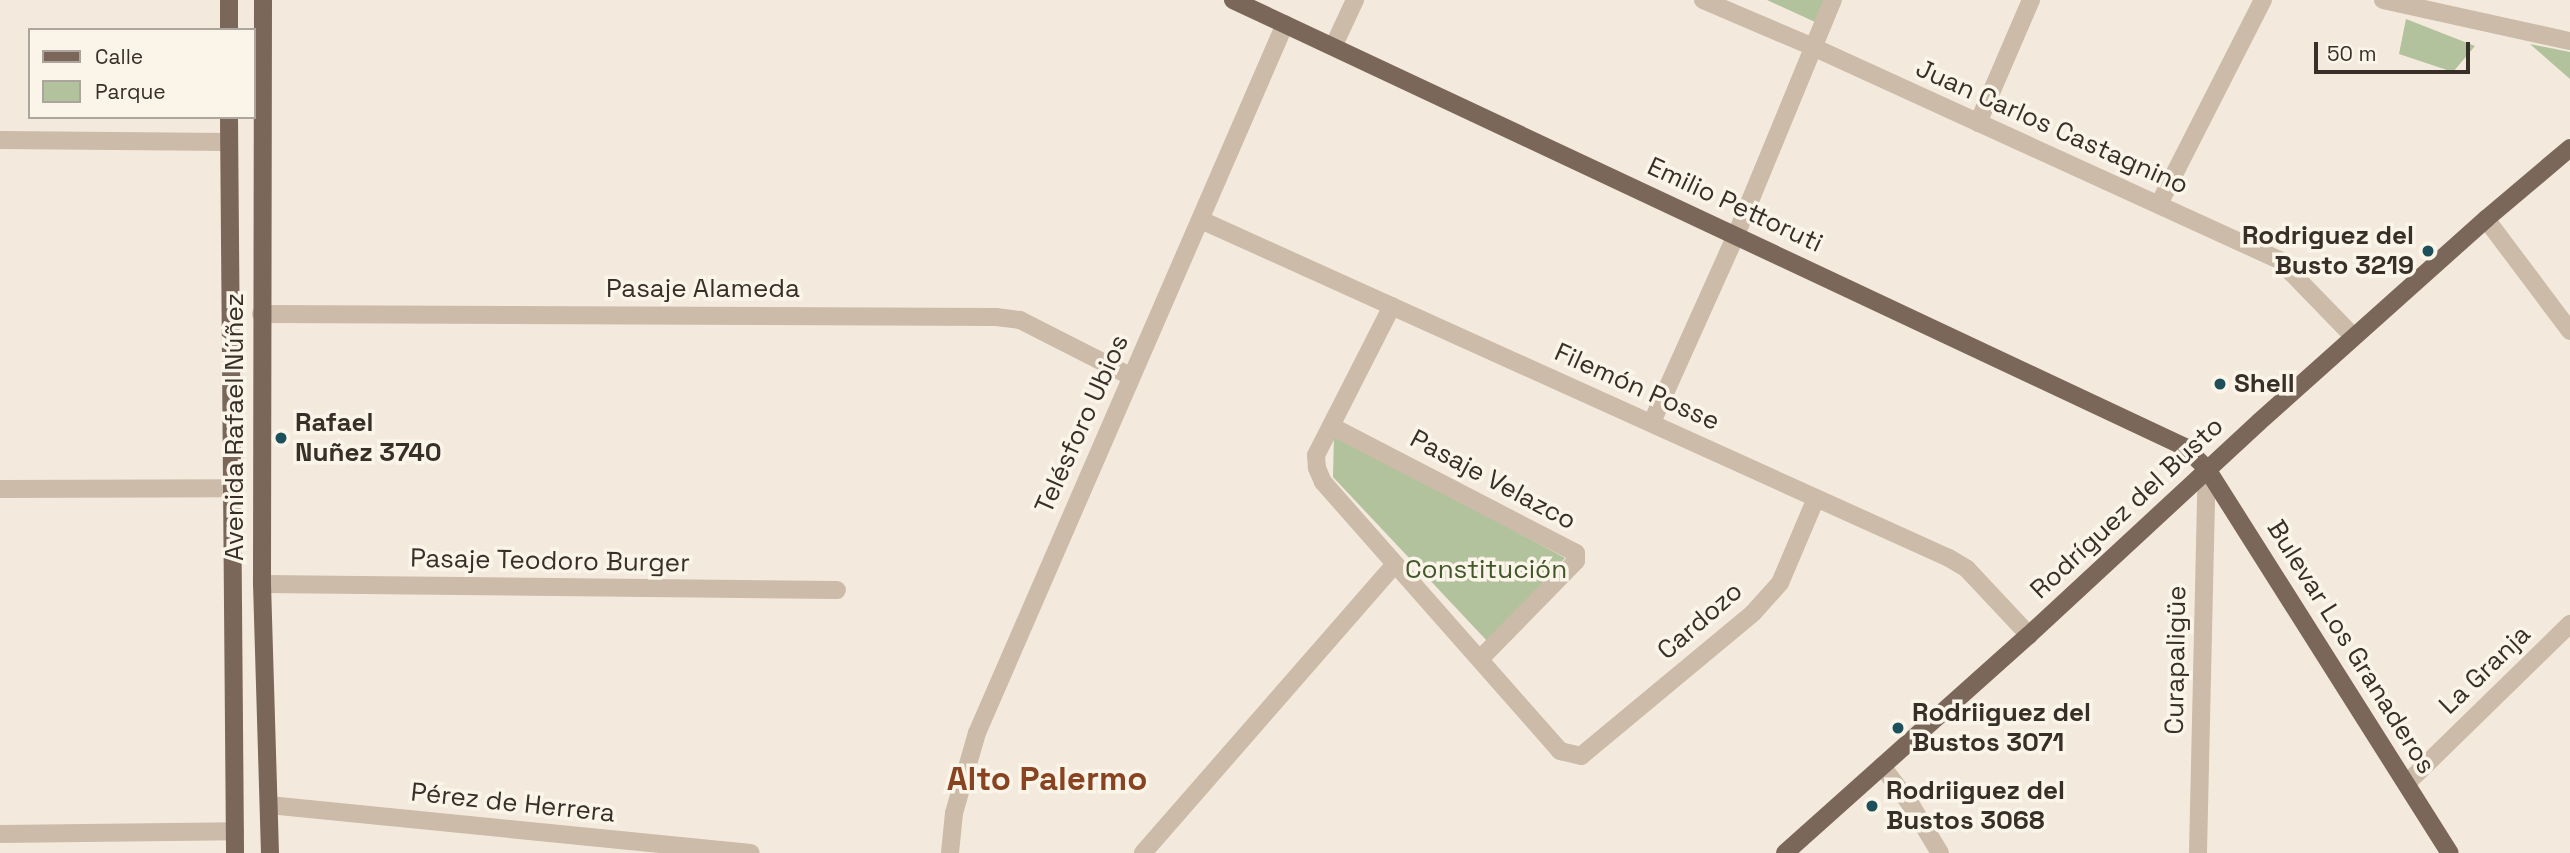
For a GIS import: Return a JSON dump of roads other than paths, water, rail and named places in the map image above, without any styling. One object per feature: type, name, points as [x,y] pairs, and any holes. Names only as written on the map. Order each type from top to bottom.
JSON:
[{"type":"main road","points":[[229,0],[229,28]]},
{"type":"main road","name":"Avenida Rafael Núñez","points":[[263,0],[262,583],[270,853]]},
{"type":"main road","name":"Emilio Pettoruti","points":[[1233,0],[2164,435],[2185,447],[2207,469]]},
{"type":"main road","name":"Avenida Rafael Núñez","points":[[229,119],[235,853]]},
{"type":"main road","name":"Rodríguez del Busto","points":[[1785,853],[2029,635],[2207,469],[2486,219],[2570,148]]},
{"type":"main road","name":"Bulevar Los Granaderos","points":[[2207,469],[2450,853]]},
{"type":"street","points":[[1334,46],[1355,0]]},
{"type":"street","name":"Juan Carlos Castagnino","points":[[1703,0],[2159,204],[2288,266],[2354,337]]},
{"type":"street","points":[[1652,422],[1736,235],[1833,0]]},
{"type":"street","points":[[1978,123],[2031,0]]},
{"type":"street","points":[[2159,204],[2263,0]]},
{"type":"street","points":[[2383,0],[2570,41]]},
{"type":"street","name":"Telésforo Ubios","points":[[950,853],[957,800],[978,733],[1130,376],[1201,220],[1285,24]]},
{"type":"street","points":[[0,140],[229,142]]},
{"type":"street","points":[[2486,219],[2570,331]]},
{"type":"street","name":"Filemón Posse","points":[[1201,220],[1652,422],[1958,564],[2029,635]]},
{"type":"street","points":[[1392,306],[1317,455],[1317,468],[1323,482],[1480,659]]},
{"type":"street","name":"Pasaje Alameda","points":[[261,314],[996,317],[1020,320],[1130,376]]},
{"type":"street","name":"Pasaje Velazco","points":[[1331,426],[1576,553],[1576,561],[1480,659]]},
{"type":"street","name":"Curapaligüe","points":[[2198,853],[2207,469]]},
{"type":"street","points":[[0,489],[233,488]]},
{"type":"street","name":"Cardozo","points":[[1480,659],[1560,751],[1581,755],[1753,613],[1780,583],[1816,498]]},
{"type":"street","points":[[1143,853],[1395,564]]},
{"type":"street","name":"Pasaje Teodoro Burger","points":[[262,583],[837,590]]},
{"type":"street","name":"La Granja","points":[[2407,783],[2570,624]]},
{"type":"street","points":[[1882,766],[1911,805],[1940,853]]},
{"type":"street","name":"Pérez de Herrera","points":[[269,805],[751,853]]},
{"type":"street","points":[[0,834],[235,831]]},
{"type":"place","name":"Rodriguez del Busto 3219","points":[[2428,251]]},
{"type":"place","name":"Shell","points":[[2220,384]]},
{"type":"place","name":"Rafael Nuñez 3740","points":[[281,438]]},
{"type":"place","name":"Rodriiguez del Bustos 3071","points":[[1898,728]]},
{"type":"place","name":"Rodriiguez del Bustos 3068","points":[[1872,806]]},
{"type":"district","name":"Alto Palermo","points":[[1047,780]]},
{"type":"park label","name":"Constitución","points":[[1486,570]]}]
